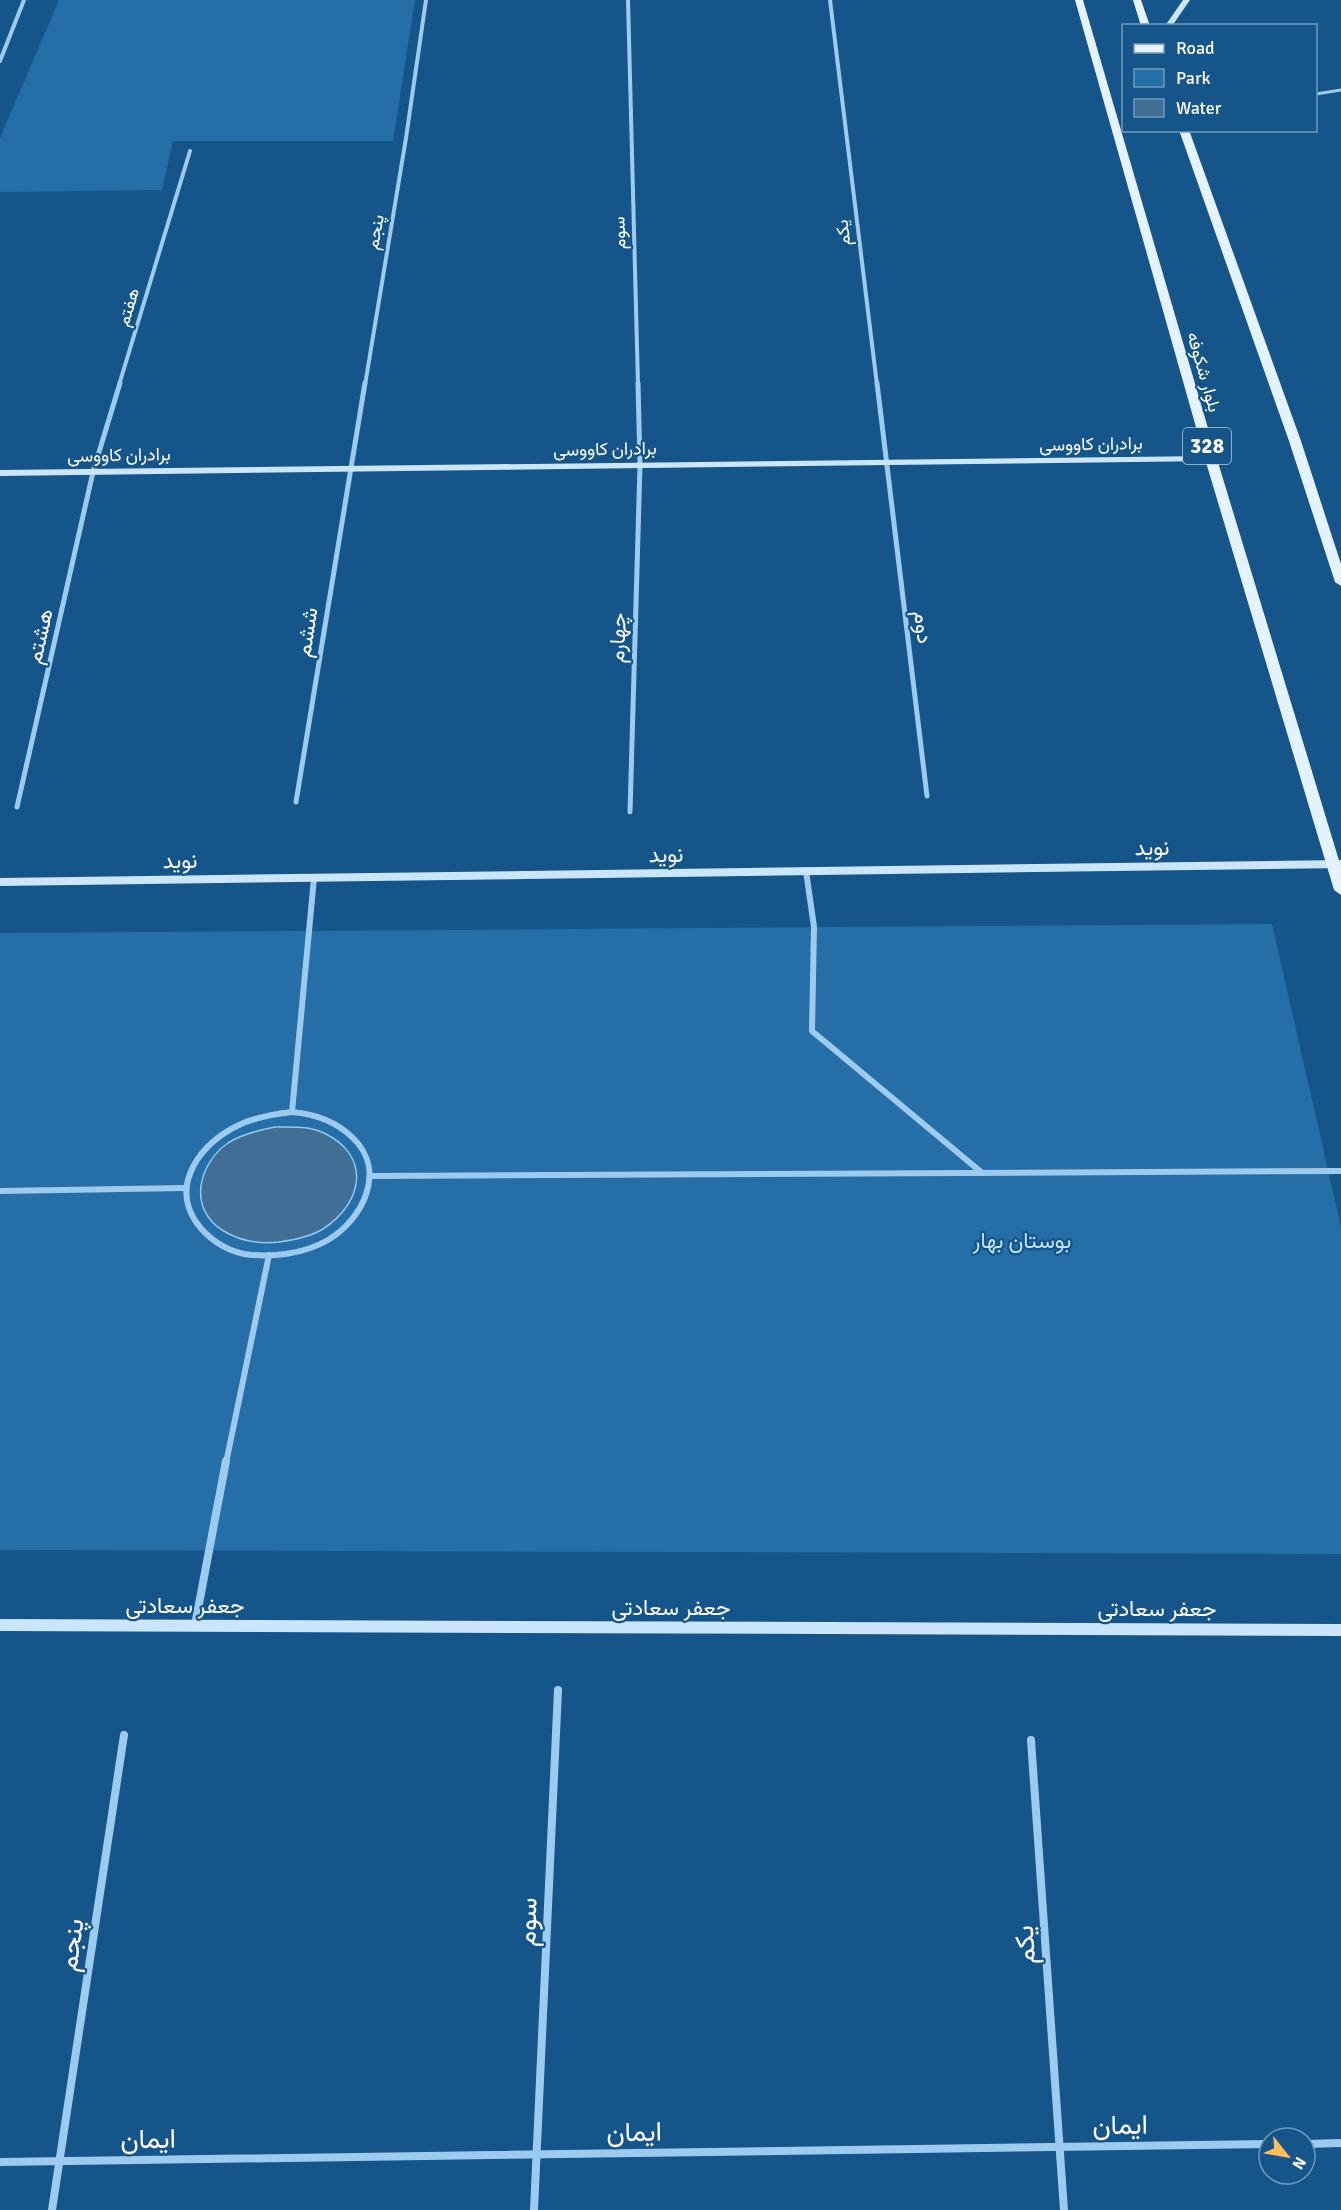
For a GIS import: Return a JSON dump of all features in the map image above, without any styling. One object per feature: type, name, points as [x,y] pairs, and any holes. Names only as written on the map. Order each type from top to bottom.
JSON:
[{"type":"main road","name":"بلوار شکوفه","points":[[1079,0],[1211,459],[1336,864],[1341,890]]},
{"type":"main road","points":[[1137,0],[1145,24]]},
{"type":"main road","points":[[1185,132],[1295,441],[1341,582]]},
{"type":"street","points":[[0,61],[24,0]]},
{"type":"street","name":"پنجم","points":[[351,468],[406,138],[426,0]]},
{"type":"street","name":"سوم","points":[[628,0],[640,465]]},
{"type":"street","name":"یکم","points":[[830,0],[885,463]]},
{"type":"street","points":[[1169,24],[1187,0]]},
{"type":"street","name":"هفتم","points":[[93,472],[190,151]]},
{"type":"street","name":"برادران کاووسی","points":[[0,473],[1211,459]]},
{"type":"street","name":"دوم","points":[[885,463],[927,796]]},
{"type":"street","name":"چهارم","points":[[630,812],[640,465]]},
{"type":"street","name":"ششم","points":[[296,802],[351,468]]},
{"type":"street","name":"هشتم","points":[[17,807],[93,472]]},
{"type":"street","name":"نوید","points":[[0,882],[1336,864]]},
{"type":"street","points":[[806,871],[814,927],[812,1031],[981,1172]]},
{"type":"street","points":[[292,1112],[314,878]]},
{"type":"street","points":[[292,1112],[307,1113],[325,1119],[363,1147],[371,1176],[368,1196],[354,1219],[329,1239],[305,1250],[269,1256],[245,1254],[223,1246],[205,1234],[192,1220],[186,1201],[185,1181],[196,1159],[215,1140],[237,1126],[258,1118],[292,1112]]},
{"type":"street","points":[[371,1176],[1341,1171]]},
{"type":"street","points":[[0,1191],[185,1188]]},
{"type":"street","points":[[195,1626],[208,1550],[269,1256]]},
{"type":"street","name":"جعفر سعادتی","points":[[0,1625],[1341,1630]]},
{"type":"street","name":"سوم","points":[[538,2155],[558,1690]]},
{"type":"street","name":"پنجم","points":[[61,2161],[124,1735]]},
{"type":"street","name":"یکم","points":[[1031,1740],[1060,2147]]},
{"type":"street","points":[[1317,2144],[1341,2143]]},
{"type":"street","name":"ایمان","points":[[0,2162],[1257,2144]]},
{"type":"street","points":[[1060,2147],[1064,2210]]},
{"type":"street","points":[[534,2210],[538,2155]]},
{"type":"street","points":[[52,2210],[61,2161]]},
{"type":"lane","points":[[1317,94],[1341,90]]},
{"type":"green space","points":[[59,0],[415,0],[393,141],[173,141],[162,190],[0,192],[0,138]]},
{"type":"green space","name":"بوستان بهار","points":[[1272,924],[1341,1227],[1341,1554],[0,1550],[0,933]]},
{"type":"water","points":[[275,1127],[312,1129],[324,1133],[339,1143],[350,1154],[355,1167],[354,1193],[347,1206],[336,1218],[313,1234],[279,1242],[264,1243],[242,1239],[222,1230],[211,1221],[204,1210],[201,1186],[204,1174],[210,1162],[228,1143],[245,1135]]}]
